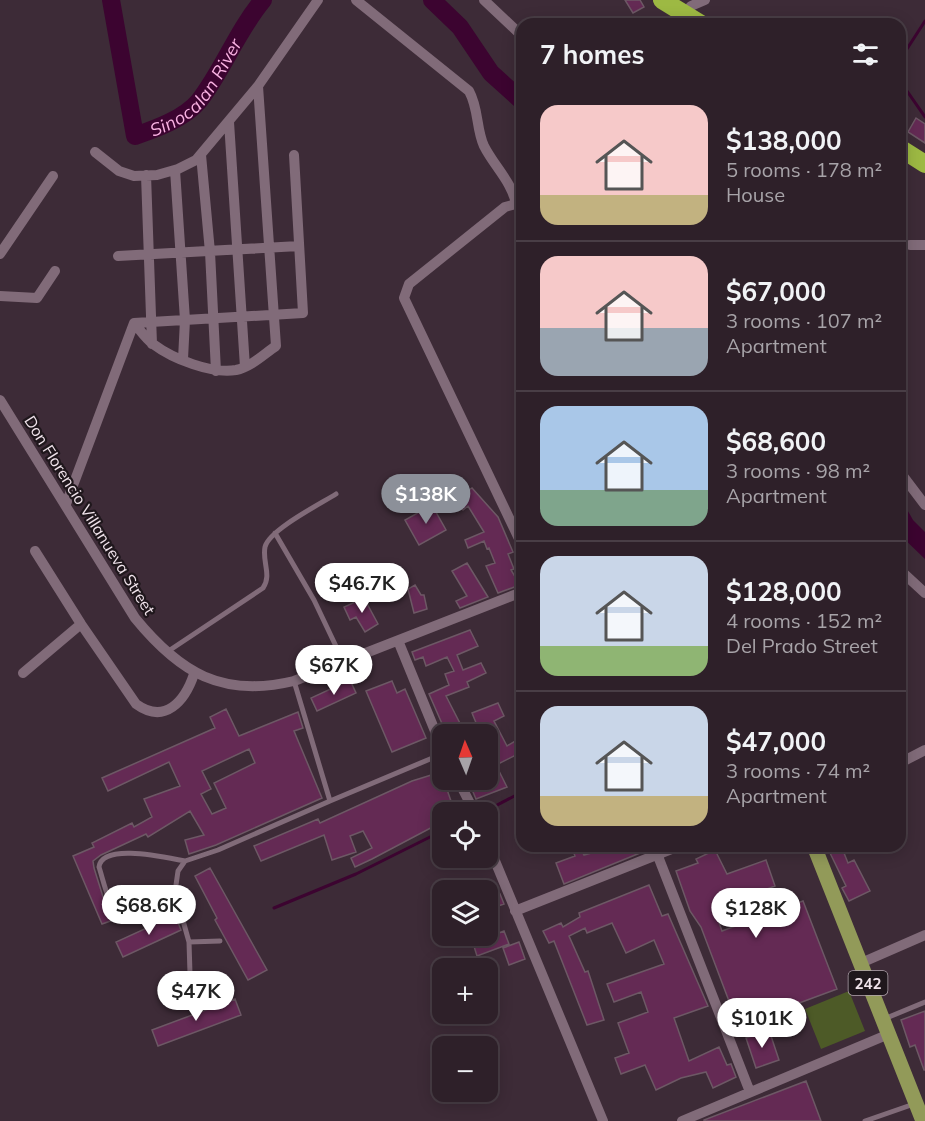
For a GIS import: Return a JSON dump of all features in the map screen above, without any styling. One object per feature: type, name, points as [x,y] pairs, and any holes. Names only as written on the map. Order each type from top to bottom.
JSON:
[{"type":"highway","points":[[662,0],[691,18]]},
{"type":"highway","points":[[906,152],[925,164]]},
{"type":"main road","name":"242","points":[[816,852],[923,1121]]},
{"type":"street","points":[[95,152],[119,171],[134,176],[175,170],[201,155],[258,86],[318,0]]},
{"type":"street","points":[[356,0],[469,92],[474,101],[484,146],[516,199]]},
{"type":"street","points":[[484,0],[516,30]]},
{"type":"street","points":[[685,14],[691,6],[705,0]]},
{"type":"street","points":[[134,323],[152,344],[216,371],[245,367],[276,346],[258,86]]},
{"type":"street","points":[[229,122],[245,367]]},
{"type":"street","points":[[201,155],[210,252],[216,371]]},
{"type":"street","points":[[134,323],[303,313],[294,155]]},
{"type":"street","points":[[175,170],[184,320],[183,359]]},
{"type":"street","points":[[146,175],[152,344]]},
{"type":"street","points":[[0,254],[53,176]]},
{"type":"street","points":[[516,206],[505,207],[409,284],[404,297],[516,532]]},
{"type":"street","points":[[910,246],[925,244]]},
{"type":"street","points":[[118,256],[299,246]]},
{"type":"street","points":[[0,296],[38,298],[55,271]]},
{"type":"street","points":[[66,504],[134,323]]},
{"type":"street","name":"Don Florencio Villanueva Street","points":[[0,400],[135,618],[167,652],[194,674],[242,688],[267,688],[344,663],[516,594]]},
{"type":"street","points":[[906,480],[925,505]]},
{"type":"street","points":[[35,551],[81,624],[136,704],[147,712],[164,712],[182,700],[194,674]]},
{"type":"street","points":[[906,576],[925,593]]},
{"type":"street","points":[[23,673],[81,624]]},
{"type":"street","points":[[399,642],[432,724]]},
{"type":"street","points":[[906,760],[925,750]]},
{"type":"street","points":[[515,911],[651,852]]},
{"type":"street","points":[[657,852],[750,1092]]},
{"type":"street","points":[[498,868],[603,1121]]},
{"type":"street","points":[[861,963],[925,935]]},
{"type":"street","points":[[684,1121],[886,1027]]},
{"type":"lane","points":[[167,652],[263,588],[268,576],[265,548],[275,533],[336,494]]},
{"type":"lane","points":[[275,533],[314,600],[344,663]]},
{"type":"lane","points":[[294,681],[330,801]]},
{"type":"lane","points":[[176,896],[127,920],[122,919],[116,912],[99,862],[104,858],[127,853],[185,861],[218,850],[432,758]]},
{"type":"lane","points":[[185,861],[176,878],[176,896],[189,942],[191,1005]]},
{"type":"lane","points":[[189,942],[220,940]]},
{"type":"lane","points":[[886,1027],[925,1002]]},
{"type":"lane","points":[[865,1121],[916,1104]]},
{"type":"green space","points":[[849,991],[865,1031],[821,1049],[805,1009]]},
{"type":"shaded area","points":[[906,508],[913,520],[925,532],[925,559],[906,541]]},
{"type":"building","points":[[625,0],[640,0],[644,7],[633,13]]},
{"type":"building","points":[[916,118],[925,124],[925,143],[908,132]]},
{"type":"building","points":[[472,488],[498,517],[513,552],[508,554],[514,569],[511,570],[516,578],[516,586],[498,593],[486,566],[495,563],[489,548],[487,549],[484,541],[468,548],[465,540],[484,532],[468,506],[463,510],[458,503],[466,498],[463,494]]},
{"type":"building","points":[[432,505],[446,530],[419,545],[405,520]]},
{"type":"building","points":[[467,563],[488,597],[460,608],[456,601],[467,596],[452,571]]},
{"type":"building","points":[[393,583],[400,595],[392,600],[384,588]]},
{"type":"building","points":[[415,585],[421,595],[424,595],[427,609],[414,613],[408,589]]},
{"type":"building","points":[[364,598],[378,624],[365,632],[356,617],[350,620],[344,607]]},
{"type":"building","points":[[470,630],[478,646],[457,655],[463,670],[481,663],[486,673],[467,682],[469,687],[446,696],[460,724],[442,724],[429,694],[449,685],[445,674],[454,671],[447,657],[426,666],[423,657],[415,660],[412,652]]},
{"type":"building","points":[[350,680],[356,693],[317,711],[311,698]]},
{"type":"building","points":[[392,681],[397,693],[405,689],[426,738],[392,752],[366,691]]},
{"type":"building","points":[[498,703],[504,716],[494,721],[496,724],[476,724],[472,713]]},
{"type":"building","points":[[226,709],[239,736],[298,712],[303,728],[294,731],[322,798],[216,845],[189,854],[185,840],[204,835],[190,811],[148,837],[146,834],[101,855],[93,861],[94,868],[104,900],[116,919],[102,924],[73,856],[94,847],[92,843],[132,823],[134,827],[152,817],[144,799],[180,786],[169,762],[108,791],[102,778],[215,728],[210,717]],"holes":[[[249,749],[255,763],[214,783],[226,808],[212,814],[201,794],[211,789],[202,771]]]},
{"type":"building","points":[[498,729],[507,746],[516,741],[516,755],[498,764]]},
{"type":"building","points":[[498,769],[507,787],[476,799],[472,790],[498,790]]},
{"type":"building","points":[[432,775],[432,790],[447,790],[451,802],[432,802],[432,827],[355,867],[351,858],[372,848],[363,831],[350,836],[356,852],[332,860],[324,835],[261,861],[254,846],[318,819],[320,823],[412,781]]},
{"type":"building","points":[[573,852],[582,852],[584,855],[595,852],[640,853],[564,884],[556,863],[575,856]]},
{"type":"building","points":[[716,852],[727,874],[766,860],[775,886],[714,909],[722,931],[803,901],[837,989],[764,1016],[758,999],[732,1009],[701,927],[690,911],[676,871],[698,863],[696,859]]},
{"type":"building","points":[[844,852],[848,863],[854,860],[870,891],[849,901],[842,888],[846,886],[830,853]]},
{"type":"building","points":[[210,868],[267,970],[248,980],[215,920],[217,918],[195,876]]},
{"type":"building","points":[[649,885],[662,916],[668,914],[708,1006],[674,1018],[689,1061],[719,1047],[727,1065],[731,1064],[736,1077],[713,1088],[706,1072],[681,1078],[656,1090],[645,1065],[621,1074],[615,1058],[629,1053],[618,1023],[648,1012],[641,992],[614,1002],[607,984],[664,964],[654,940],[626,953],[612,923],[587,933],[585,928],[569,936],[585,972],[588,971],[604,1020],[587,1025],[554,941],[549,943],[543,931],[561,923],[563,927],[580,917],[579,913]]},
{"type":"building","points":[[500,894],[504,904],[498,906],[498,895]]},
{"type":"building","points":[[175,915],[181,930],[123,957],[116,942]]},
{"type":"building","points":[[504,931],[509,944],[477,956],[474,946],[498,946],[498,933]]},
{"type":"building","points":[[519,942],[525,959],[509,965],[503,948]]},
{"type":"building","points":[[235,999],[241,1015],[158,1046],[152,1030]]},
{"type":"building","points":[[925,1011],[924,1070],[915,1045],[910,1047],[901,1020]]},
{"type":"building","points":[[769,1030],[779,1060],[756,1068],[746,1038]]},
{"type":"building","points":[[806,1081],[821,1121],[704,1121],[704,1120]]},
{"type":"waterway","name":"Sinocalan River","points":[[111,0],[135,136],[177,118],[199,101],[245,24],[263,0]]},
{"type":"waterway","name":"Sinocalan River","points":[[432,0],[460,27],[491,73],[516,96]]},
{"type":"waterway","points":[[906,50],[925,21]]},
{"type":"waterway","points":[[906,90],[925,117]]},
{"type":"waterway","points":[[498,805],[516,795]]},
{"type":"waterway","points":[[274,908],[356,874],[432,836]]}]
